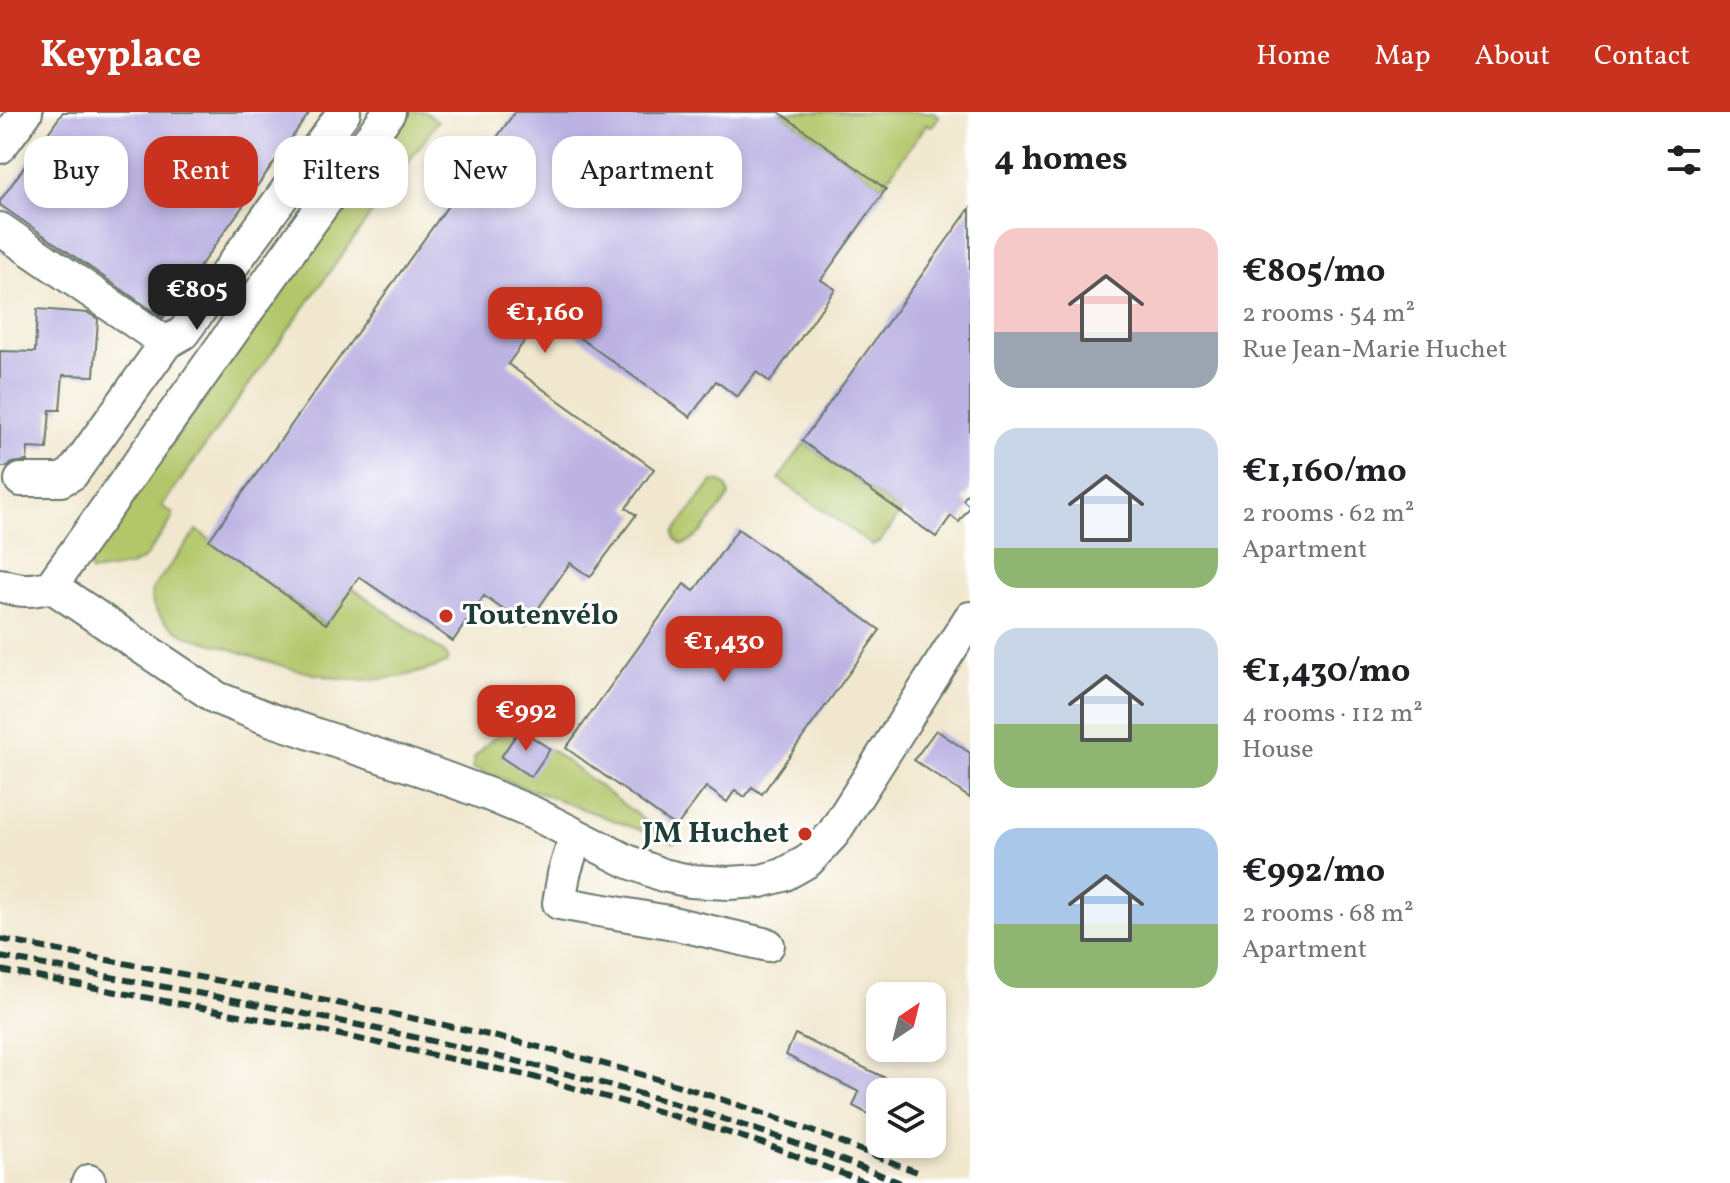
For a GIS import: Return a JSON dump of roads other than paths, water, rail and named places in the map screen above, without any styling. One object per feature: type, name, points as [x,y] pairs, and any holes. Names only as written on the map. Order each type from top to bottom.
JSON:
[{"type":"street","points":[[0,147],[26,112]]},
{"type":"street","points":[[21,480],[61,480],[72,474],[166,343],[183,333],[344,112]]},
{"type":"street","points":[[0,585],[36,591],[51,586],[389,112]]},
{"type":"street","points":[[8,239],[166,343]]},
{"type":"street","points":[[51,586],[217,698],[272,720],[431,773],[533,813],[627,861],[663,875],[690,881],[729,883],[761,881],[783,875],[808,861],[833,834],[970,618]]},
{"type":"street","points":[[576,836],[559,903],[668,922],[768,945]]},
{"type":"railway","points":[[0,939],[358,1007],[570,1055],[736,1104],[920,1173]]},
{"type":"railway","points":[[0,957],[343,1022],[570,1075],[682,1106],[792,1142],[901,1183]]},
{"type":"railway","points":[[0,970],[313,1029],[530,1076],[762,1143],[867,1183]]},
{"type":"place","name":"Toutenvélo","points":[[446,616]]},
{"type":"place","name":"JM Huchet","points":[[805,834]]}]
